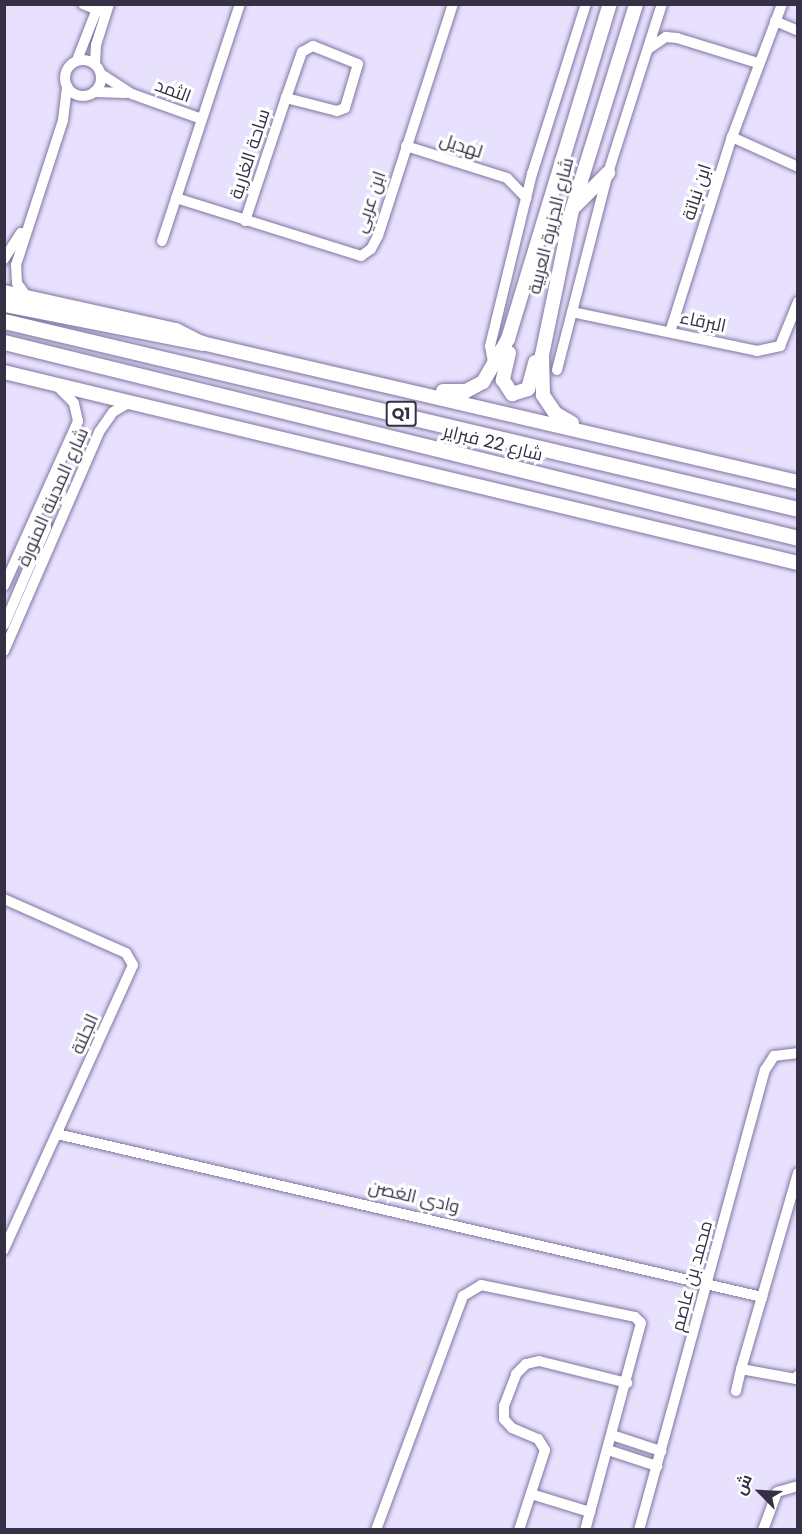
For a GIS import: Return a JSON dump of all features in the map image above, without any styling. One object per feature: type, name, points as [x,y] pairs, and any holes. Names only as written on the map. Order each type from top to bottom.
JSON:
[{"type":"highway","points":[[4,304],[202,343]]},
{"type":"highway","name":"شارع 22 فبراير","points":[[4,321],[798,509]]},
{"type":"highway","name":"شارع 22 فبراير","points":[[4,342],[798,538]]},
{"type":"main road","name":"شارع الجزيرة العربية","points":[[420,392],[466,391],[483,382],[494,368],[530,276],[573,116],[610,4]]},
{"type":"main road","name":"شارع الجزيرة العربية","points":[[597,433],[564,419],[543,395],[542,355],[551,295],[572,210],[636,4]]},
{"type":"main road","points":[[572,210],[608,172]]},
{"type":"main road","points":[[530,276],[502,375],[503,385],[512,394],[521,394],[530,385],[551,295]]},
{"type":"main road","name":"شارع 22 فبراير","points":[[4,292],[176,330],[202,343],[597,433],[798,482]]},
{"type":"main road","points":[[4,372],[798,563]]},
{"type":"street","points":[[83,4],[103,8]]},
{"type":"street","points":[[162,242],[240,4]]},
{"type":"street","name":"ابن عربي","points":[[176,198],[362,256],[371,249],[378,236],[453,4]]},
{"type":"street","name":"شارع الجزيرة العربية","points":[[494,368],[490,346],[532,174],[586,4]]},
{"type":"street","name":"ابن نباتة","points":[[670,332],[732,137],[782,4]]},
{"type":"street","points":[[27,297],[15,274],[25,228],[63,120],[67,86],[66,71],[77,60],[103,8]]},
{"type":"street","points":[[63,120],[81,96],[94,92],[98,69],[96,45],[103,8]]},
{"type":"street","points":[[661,8],[668,32],[677,38]]},
{"type":"street","points":[[557,370],[608,172],[661,8]]},
{"type":"street","points":[[775,21],[798,31]]},
{"type":"street","points":[[647,50],[666,37],[677,38],[758,63]]},
{"type":"street","name":"ساحة الغارية","points":[[245,220],[286,98],[307,47],[358,64],[345,108],[337,111],[286,98]]},
{"type":"street","points":[[77,60],[98,69]]},
{"type":"street","name":"الثمد","points":[[98,69],[132,94]]},
{"type":"street","points":[[67,86],[81,96]]},
{"type":"street","name":"الثمد","points":[[94,92],[132,94],[202,119]]},
{"type":"street","points":[[732,137],[798,167]]},
{"type":"street","name":"لهديل","points":[[406,146],[507,178],[532,174]]},
{"type":"street","name":"لهديل","points":[[507,178],[526,198]]},
{"type":"street","points":[[4,259],[25,228]]},
{"type":"street","name":"البرقاء","points":[[572,312],[770,350],[783,341],[798,302]]},
{"type":"street","name":"شارع المدينة المنورة","points":[[4,586],[78,421],[74,403],[55,384]]},
{"type":"street","name":"شارع المدينة المنورة","points":[[4,651],[99,432],[113,412],[132,401]]},
{"type":"street","points":[[4,625],[46,528],[45,522],[36,517]]},
{"type":"street","name":"الجلتة","points":[[4,899],[126,953],[133,965],[4,1250]]},
{"type":"street","name":"محمد بن عاصم","points":[[639,1530],[765,1070],[774,1056],[798,1053]]},
{"type":"street","name":"وادي الغصن","points":[[57,1134],[762,1297]]},
{"type":"street","points":[[736,1391],[798,1173]]},
{"type":"street","points":[[376,1530],[463,1296],[472,1287],[486,1285],[638,1318],[641,1329],[585,1530]]},
{"type":"street","points":[[519,1530],[544,1445],[538,1438],[512,1428],[503,1414],[520,1369],[532,1362],[546,1362],[627,1383]]},
{"type":"street","points":[[741,1369],[797,1378]]},
{"type":"street","points":[[612,1435],[661,1451]]},
{"type":"street","points":[[608,1450],[657,1466]]},
{"type":"street","points":[[764,1530],[777,1492],[798,1486]]},
{"type":"street","points":[[531,1494],[590,1512]]}]
